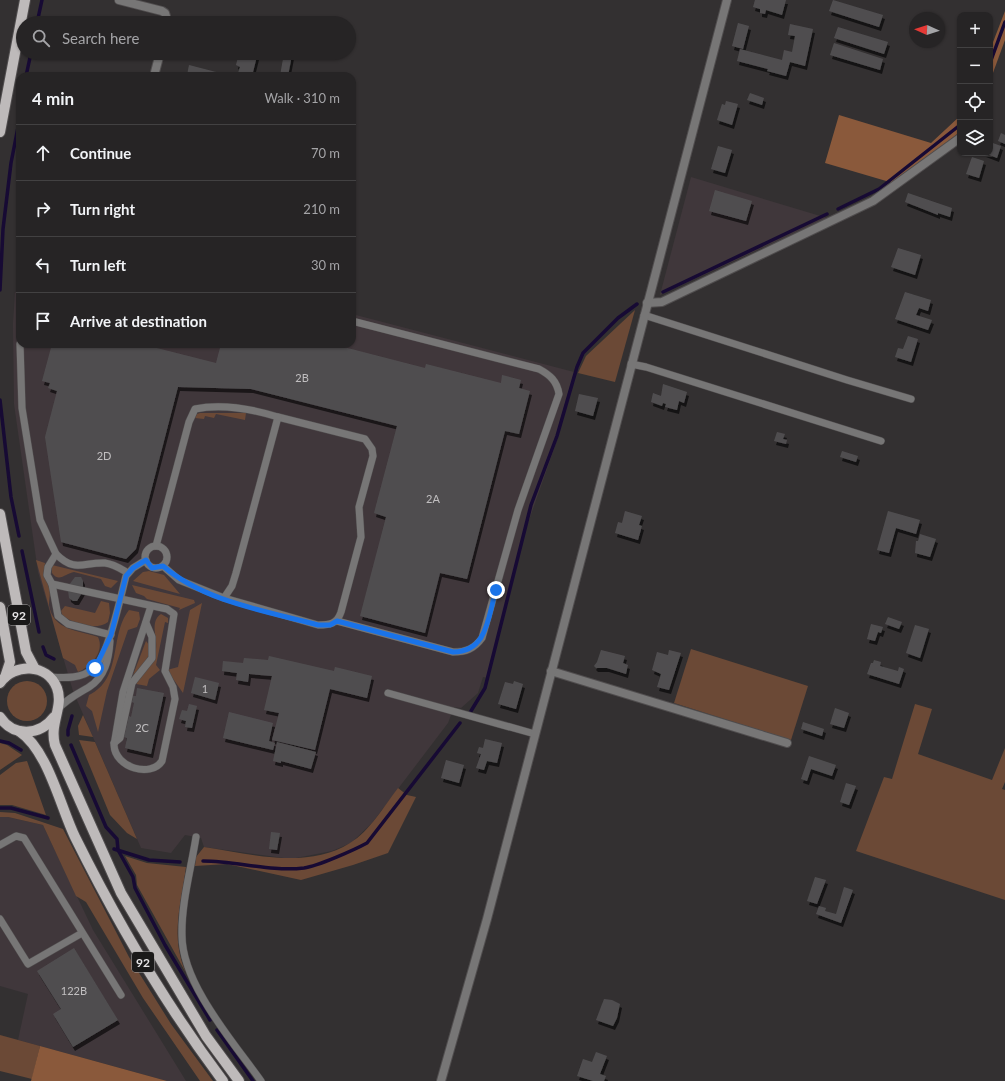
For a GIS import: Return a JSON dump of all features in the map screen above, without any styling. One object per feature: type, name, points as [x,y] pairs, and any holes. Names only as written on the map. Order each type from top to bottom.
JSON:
[{"type":"main road","points":[[22,16],[25,0]]},
{"type":"main road","points":[[0,132],[16,48]]},
{"type":"main road","name":"92","points":[[0,514],[26,652],[35,669],[19,669],[2,680]]},
{"type":"main road","name":"92","points":[[0,606],[10,662],[2,680]]},
{"type":"main road","points":[[35,669],[50,678]]},
{"type":"main road","name":"92","points":[[50,678],[57,689],[57,712],[52,732],[55,745],[121,893],[206,1036],[239,1081]]},
{"type":"main road","points":[[19,731],[28,732],[40,729],[50,722],[57,712]]},
{"type":"main road","name":"92","points":[[0,717],[9,727],[19,731],[30,739],[39,752],[74,836],[147,968],[173,1010],[223,1081]]},
{"type":"street","points":[[119,0],[162,11],[166,16]]},
{"type":"street","points":[[441,1081],[488,911],[727,0]]},
{"type":"street","points":[[155,72],[158,60]]},
{"type":"street","points":[[647,303],[662,302],[873,202],[957,140]]},
{"type":"street","points":[[551,671],[787,743]]},
{"type":"lane","points":[[644,315],[911,399]]},
{"type":"lane","points":[[337,621],[453,652],[470,650],[478,644],[482,638],[518,510],[559,394],[558,386],[552,377],[539,369],[356,322]]},
{"type":"lane","points":[[20,348],[22,408],[40,520],[49,540],[56,554],[70,565],[77,566],[107,563],[128,573]]},
{"type":"lane","points":[[631,364],[646,367],[881,441]]},
{"type":"lane","points":[[156,546],[190,422],[195,409],[206,407],[249,408],[278,417],[365,439],[372,449],[373,456],[359,507],[361,537],[341,612],[337,621],[330,625],[318,625],[224,598],[180,580],[163,566]]},
{"type":"lane","points":[[224,598],[232,586],[236,573],[278,417]]},
{"type":"lane","points":[[156,546],[162,547],[167,553],[167,560],[163,566],[152,568],[146,560],[146,552],[152,547],[156,546]]},
{"type":"lane","points":[[56,554],[48,567],[48,575],[52,584],[58,616],[68,624],[111,635]]},
{"type":"lane","points":[[57,712],[66,700],[90,687],[101,675],[107,663],[111,635],[128,573],[146,560]]},
{"type":"lane","points":[[52,584],[167,609],[174,616],[165,671],[174,687],[175,699],[164,755],[159,766],[150,770],[126,765],[117,758],[114,751],[122,692],[146,623],[150,606]]},
{"type":"lane","points":[[114,743],[120,738],[132,683],[152,658],[153,644],[146,623]]},
{"type":"lane","points":[[50,678],[76,677],[95,668],[111,635]]},
{"type":"lane","points":[[388,693],[534,734]]},
{"type":"lane","points":[[0,844],[16,836],[24,838],[121,995]]},
{"type":"lane","points":[[196,837],[183,919],[182,936],[184,956],[192,977],[210,1009],[261,1081]]},
{"type":"lane","points":[[0,919],[28,964],[82,933]]},
{"type":"shaded area","points":[[1005,11],[1005,40],[993,73],[993,42]]},
{"type":"shaded area","points":[[839,115],[931,143],[957,119],[957,134],[893,183],[825,163]]},
{"type":"shaded area","points":[[691,177],[827,218],[660,295]]},
{"type":"shaded area","points":[[15,292],[16,348],[356,348],[356,315],[574,372],[557,431],[560,432],[522,540],[488,678],[483,677],[478,693],[461,708],[454,707],[448,723],[372,823],[351,843],[332,851],[291,859],[204,847],[201,838],[185,835],[171,853],[141,848],[73,691],[38,572],[14,404],[13,324]]},
{"type":"shaded area","points":[[635,310],[615,382],[578,373],[586,356]]},
{"type":"shaded area","points":[[246,413],[245,420],[216,414],[214,418],[205,416],[204,419],[195,418],[197,414]]},
{"type":"shaded area","points":[[36,560],[45,563],[45,575],[50,590],[49,605],[51,614],[61,625],[75,631],[98,637],[100,648],[96,658],[83,670],[78,672],[75,665],[63,658]]},
{"type":"shaded area","points":[[52,565],[118,581],[111,588],[105,586],[101,579],[74,572],[63,577],[57,577],[52,573]]},
{"type":"shaded area","points":[[149,571],[164,575],[180,594],[133,581],[143,572]]},
{"type":"shaded area","points":[[132,585],[194,600],[195,603],[179,610],[180,608],[147,599],[136,593]]},
{"type":"shaded area","points":[[101,601],[109,603],[110,613],[108,622],[103,625],[91,626],[78,624],[62,615],[61,611],[65,606],[95,613]]},
{"type":"shaded area","points":[[202,603],[183,693],[167,670],[178,667],[190,610]]},
{"type":"shaded area","points":[[129,610],[139,612],[140,619],[137,627],[128,630],[107,691],[98,732],[92,711],[86,706],[89,695],[100,688],[107,678],[111,668],[119,632],[123,620]]},
{"type":"shaded area","points":[[161,614],[168,618],[168,623],[165,622],[156,665],[160,670],[149,679],[147,686],[136,684],[152,662],[156,649],[155,621]]},
{"type":"shaded area","points":[[146,641],[149,645],[149,655],[144,664],[133,675]]},
{"type":"shaded area","points":[[691,649],[808,686],[791,740],[674,703]]},
{"type":"shaded area","points":[[27,681],[41,687],[47,701],[41,715],[27,721],[13,715],[7,701],[13,687]]},
{"type":"shaded area","points":[[915,704],[932,709],[918,754],[992,780],[1005,748],[1005,782],[1002,789],[1005,790],[1005,900],[856,851],[884,777],[892,779]]},
{"type":"shaded area","points":[[83,715],[93,737],[79,735],[78,726]]},
{"type":"shaded area","points":[[79,740],[95,742],[137,839],[127,833],[110,815]]},
{"type":"shaded area","points":[[0,743],[7,745],[22,755],[0,770]]},
{"type":"shaded area","points":[[27,761],[46,815],[12,805],[0,805],[0,775],[16,763]]},
{"type":"shaded area","points":[[398,788],[407,795],[416,797],[388,853],[301,880],[227,864],[195,866],[196,857],[204,847],[278,858],[316,856],[333,851],[350,843],[364,832]]},
{"type":"shaded area","points":[[0,812],[15,813],[63,829],[129,957],[171,1024],[213,1081],[200,1081],[143,998],[86,902],[76,896],[43,825],[8,817],[0,817]]},
{"type":"shaded area","points":[[0,817],[8,817],[43,825],[93,930],[186,1081],[167,1081],[18,1040],[28,994],[0,986]]},
{"type":"shaded area","points":[[125,856],[147,863],[186,867],[178,920],[178,933],[181,959],[186,973],[137,885],[136,875]]},
{"type":"shaded area","points":[[0,1035],[40,1046],[32,1079],[0,1071]]},
{"type":"shaded area","points":[[40,1046],[167,1081],[31,1081]]},
{"type":"building","points":[[755,0],[786,0],[782,15],[766,10],[765,14],[760,13],[760,9],[753,7]]},
{"type":"building","points":[[833,0],[883,15],[879,27],[829,11]]},
{"type":"building","points":[[738,23],[749,26],[743,49],[732,46]]},
{"type":"building","points":[[790,24],[813,29],[805,66],[790,62],[786,76],[767,71],[768,69],[737,61],[740,49],[782,60],[784,50],[792,52],[795,36],[788,35]]},
{"type":"building","points":[[838,27],[888,42],[884,54],[834,38]]},
{"type":"building","points":[[834,43],[883,59],[880,70],[830,55]]},
{"type":"building","points":[[237,60],[256,60],[253,72],[238,72],[240,67],[236,65]]},
{"type":"building","points":[[283,60],[291,60],[289,72],[281,72]]},
{"type":"building","points":[[189,65],[216,72],[188,72]]},
{"type":"building","points":[[750,93],[764,98],[762,105],[747,100]]},
{"type":"building","points":[[726,101],[738,104],[732,125],[717,120],[722,104],[725,105]]},
{"type":"building","points":[[1001,133],[1005,135],[1005,144],[998,141]]},
{"type":"building","points":[[993,143],[1001,146],[997,158],[992,156]]},
{"type":"building","points":[[718,146],[732,150],[725,173],[711,169]]},
{"type":"building","points":[[972,157],[984,161],[979,178],[966,174]]},
{"type":"building","points":[[715,190],[752,201],[746,221],[709,211]]},
{"type":"building","points":[[908,193],[952,208],[950,217],[938,213],[938,215],[905,202]]},
{"type":"building","points":[[898,248],[921,255],[915,275],[891,267]]},
{"type":"building","points":[[905,292],[931,300],[928,311],[919,308],[916,315],[932,320],[928,330],[895,319]]},
{"type":"building","points":[[908,336],[918,339],[911,362],[895,357],[898,348],[903,349]]},
{"type":"building","points":[[51,348],[157,348],[216,363],[220,348],[348,348],[425,368],[426,364],[501,383],[502,375],[521,380],[519,388],[530,391],[519,434],[505,431],[467,579],[440,573],[425,633],[360,616],[386,517],[374,513],[397,426],[251,389],[178,387],[136,549],[126,559],[61,542],[45,437],[57,391],[48,388],[50,383],[42,381]]},
{"type":"building","points":[[663,384],[687,392],[684,403],[679,401],[677,410],[665,407],[666,404],[663,403],[662,406],[651,402],[653,393],[661,396]]},
{"type":"building","points":[[579,394],[598,398],[593,416],[575,411]]},
{"type":"building","points":[[777,432],[785,434],[783,439],[787,440],[786,444],[774,441]]},
{"type":"building","points":[[842,451],[858,456],[856,462],[840,457]]},
{"type":"building","points":[[625,511],[642,516],[639,525],[642,526],[638,540],[615,533],[618,522],[622,523]]},
{"type":"building","points":[[888,511],[920,520],[916,534],[896,528],[889,553],[877,550]]},
{"type":"building","points":[[920,534],[936,539],[930,557],[915,553],[916,541],[918,541]]},
{"type":"building","points":[[75,577],[81,577],[83,581],[83,591],[77,601],[73,601],[69,598],[68,590],[69,585]]},
{"type":"building","points":[[888,617],[902,622],[899,629],[885,624]]},
{"type":"building","points":[[871,624],[883,627],[881,633],[878,632],[875,641],[867,639]]},
{"type":"building","points":[[915,625],[929,629],[920,658],[906,653]]},
{"type":"building","points":[[601,650],[625,656],[623,663],[628,665],[626,674],[607,668],[596,668],[594,666]]},
{"type":"building","points":[[669,650],[681,653],[669,690],[657,687],[661,674],[652,670],[657,652],[668,655]]},
{"type":"building","points":[[269,656],[334,671],[335,667],[372,676],[367,698],[330,689],[315,750],[272,740],[279,713],[264,710],[272,676],[249,674],[248,682],[236,680],[237,673],[222,671],[223,661],[243,663],[244,658],[268,660]]},
{"type":"building","points":[[874,660],[881,662],[880,666],[898,671],[899,667],[904,669],[899,684],[867,674],[871,663],[873,663]]},
{"type":"building","points":[[195,677],[219,683],[215,700],[191,693]]},
{"type":"building","points":[[514,681],[523,684],[516,709],[498,704],[505,682],[513,684]]},
{"type":"building","points":[[137,688],[164,693],[151,754],[125,748],[127,738],[124,737],[129,716],[131,717],[134,703],[132,702],[133,696],[136,696]]},
{"type":"building","points":[[189,704],[197,706],[192,728],[185,727],[186,721],[179,719],[182,710],[187,711]]},
{"type":"building","points":[[835,708],[849,713],[844,728],[830,724]]},
{"type":"building","points":[[229,712],[273,723],[269,741],[275,743],[273,750],[223,738]]},
{"type":"building","points":[[803,722],[824,729],[822,736],[801,729]]},
{"type":"building","points":[[485,739],[502,743],[497,763],[487,761],[484,770],[476,768],[481,754],[477,753],[479,747],[483,748]]},
{"type":"building","points":[[277,742],[316,752],[311,769],[281,761],[281,763],[273,761]]},
{"type":"building","points":[[809,756],[836,765],[832,776],[811,769],[807,781],[801,779]]},
{"type":"building","points":[[446,760],[464,765],[459,783],[441,778]]},
{"type":"building","points":[[846,783],[856,786],[849,805],[840,802]]},
{"type":"building","points":[[271,832],[280,833],[277,850],[269,849]]},
{"type":"building","points":[[815,877],[826,880],[817,904],[807,901]]},
{"type":"building","points":[[844,887],[853,890],[841,923],[816,914],[819,906],[826,908],[825,911],[836,914]]},
{"type":"building","points":[[74,948],[118,1020],[73,1047],[53,1014],[61,1009],[37,971]]},
{"type":"building","points":[[604,999],[612,1000],[620,1004],[617,1018],[613,1026],[596,1020]]},
{"type":"building","points":[[596,1052],[607,1056],[600,1074],[606,1076],[604,1081],[593,1081],[577,1076],[583,1059],[592,1062]]},
{"type":"waterway","points":[[39,16],[42,0]]},
{"type":"waterway","points":[[993,55],[1005,22]]},
{"type":"waterway","points":[[27,72],[29,60]]},
{"type":"waterway","points":[[838,209],[879,189],[957,127]]},
{"type":"waterway","points":[[0,290],[3,229],[11,163],[16,137]]},
{"type":"waterway","points":[[663,292],[827,214]]},
{"type":"waterway","points":[[471,711],[485,688],[531,505],[557,436],[577,367],[583,353],[618,318],[637,304]]},
{"type":"waterway","points":[[0,400],[11,497],[19,536]]},
{"type":"waterway","points":[[22,551],[39,632]]},
{"type":"waterway","points":[[43,647],[46,655],[54,659]]},
{"type":"waterway","points":[[68,735],[72,716]]},
{"type":"waterway","points":[[203,861],[216,861],[279,869],[304,868],[327,861],[367,843],[460,723]]},
{"type":"waterway","points":[[0,741],[9,743],[21,750]]},
{"type":"waterway","points":[[71,745],[106,827],[117,839],[118,850],[133,877],[135,888],[165,945],[210,1020]]},
{"type":"waterway","points":[[0,808],[11,808],[48,818]]},
{"type":"waterway","points":[[114,849],[149,860],[180,862]]},
{"type":"waterway","points":[[217,1030],[253,1081]]},
{"type":"route","points":[[95,668],[111,635],[126,576],[133,568],[146,560],[152,568],[160,568],[163,566],[180,580],[192,586],[239,603],[318,625],[330,625],[337,621],[453,652],[470,650],[478,644],[482,638],[496,590]]}]
